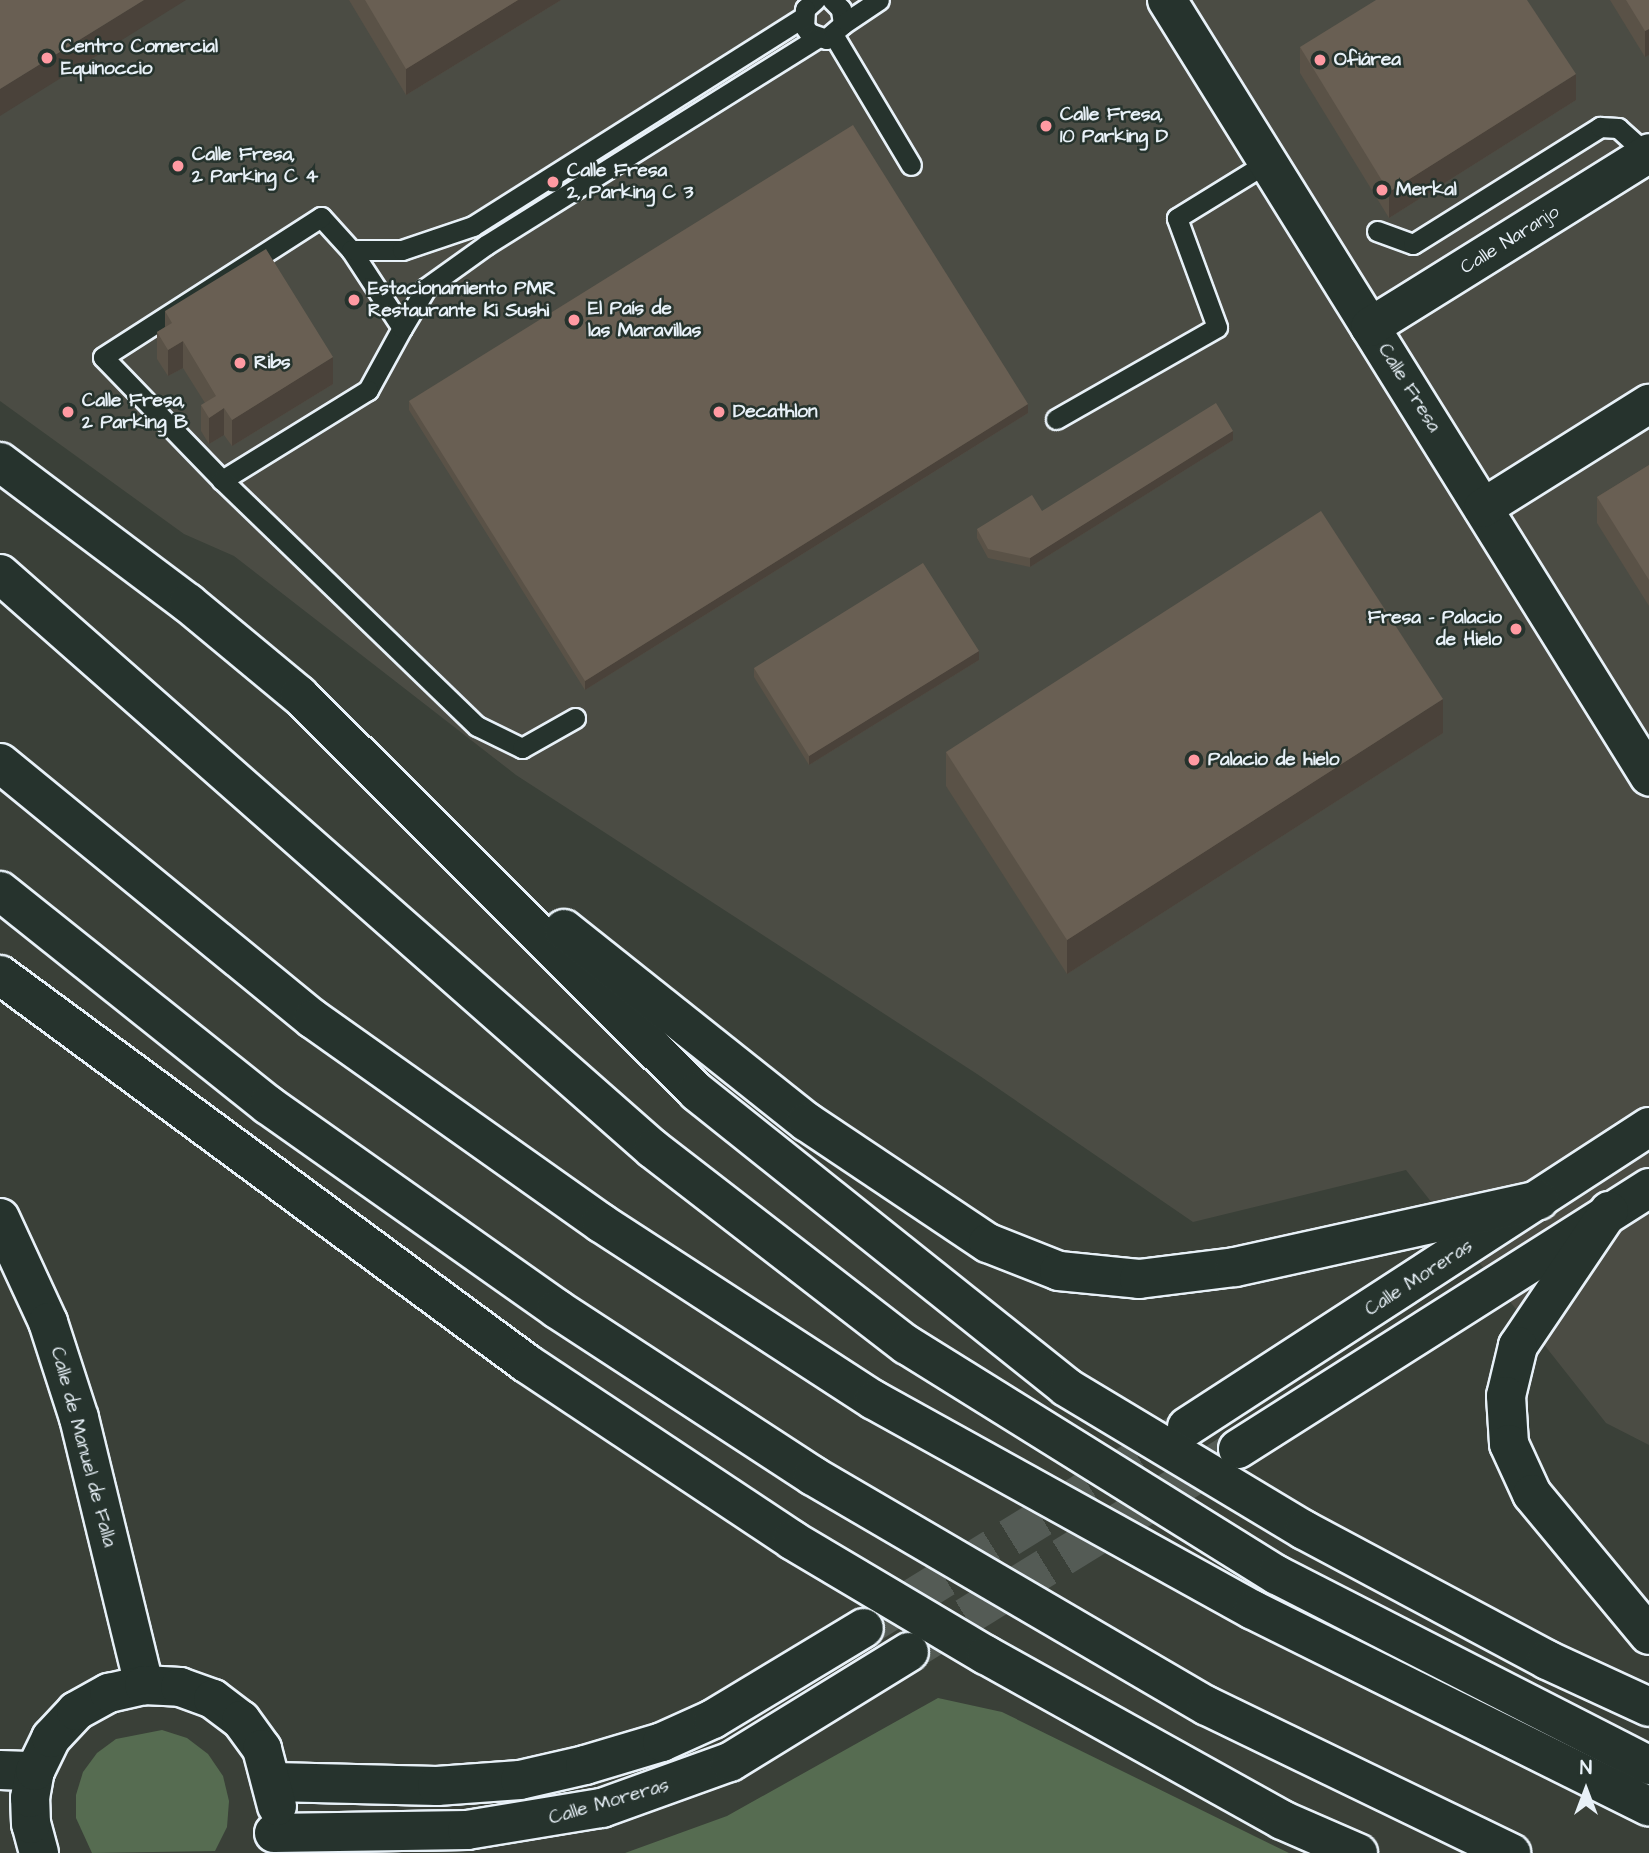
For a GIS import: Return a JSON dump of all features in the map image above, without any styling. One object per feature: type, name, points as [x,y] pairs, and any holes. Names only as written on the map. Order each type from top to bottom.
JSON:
[{"type":"main road","name":"Calle Fresa","points":[[1167,0],[1649,776]]},
{"type":"main road","name":"Calle Naranjo","points":[[1370,327],[1648,153]]},
{"type":"main road","points":[[1483,508],[1649,404]]},
{"type":"main road","points":[[0,462],[188,603],[299,695],[697,1092],[1066,1387],[1304,1530],[1546,1660],[1649,1707]]},
{"type":"main road","points":[[0,574],[653,1149],[907,1346],[1277,1575],[1649,1765]]},
{"type":"main road","points":[[0,763],[313,1019],[601,1223],[874,1400],[1253,1610],[1649,1807]]},
{"type":"main road","points":[[428,821],[807,1122],[988,1244],[1059,1271],[1139,1279],[1235,1268],[1539,1200]]},
{"type":"main road","points":[[0,891],[268,1105],[557,1309],[813,1476],[1207,1706],[1511,1853]]},
{"type":"main road","points":[[0,975],[526,1363],[792,1540],[986,1655],[1282,1820],[1358,1853]]},
{"type":"main road","name":"Calle Moreras","points":[[1187,1427],[1649,1127]]},
{"type":"main road","points":[[1238,1449],[1649,1188]]},
{"type":"main road","points":[[1609,1211],[1518,1346],[1506,1396],[1509,1444],[1532,1494],[1649,1635]]},
{"type":"main road","name":"Calle de Manuel de Falla","points":[[0,1218],[48,1322],[79,1418],[144,1685]]},
{"type":"main road","points":[[274,1782],[450,1785],[520,1780],[585,1765],[662,1742],[713,1719],[864,1628]]},
{"type":"main road","name":"Calle Moreras","points":[[270,1843],[467,1830],[602,1808],[730,1762],[909,1652]]},
{"type":"main road","points":[[23,1833],[17,1770],[76,1711],[108,1693],[144,1685],[180,1687],[213,1699],[241,1720],[262,1749],[274,1782],[270,1843]]},
{"type":"lane","points":[[831,32],[841,9],[832,0]]},
{"type":"lane","points":[[222,480],[368,390],[426,288],[486,245],[879,0]]},
{"type":"lane","points":[[810,5],[809,33],[831,32]]},
{"type":"lane","points":[[351,250],[402,250],[473,226],[810,5]]},
{"type":"lane","points":[[831,32],[911,165]]},
{"type":"lane","points":[[1377,231],[1413,244],[1600,127],[1618,128],[1648,153]]},
{"type":"lane","points":[[1056,419],[1217,327],[1177,218],[1268,162]]},
{"type":"lane","points":[[402,328],[351,250],[321,217],[103,357],[222,480],[477,726],[522,748],[575,718]]},
{"type":"shaded area","points":[[0,0],[1649,0],[1649,1445],[1606,1423],[1406,1170],[1193,1222],[977,1074],[516,775],[234,556],[184,534],[0,401]]},
{"type":"green space","points":[[938,1698],[1002,1712],[1289,1853],[625,1853],[727,1816]]},
{"type":"green space","points":[[162,1730],[187,1738],[208,1754],[223,1776],[229,1801],[227,1827],[215,1851],[92,1853],[76,1818],[76,1795],[83,1772],[97,1753],[116,1739]]},
{"type":"building","points":[[0,0],[144,0],[0,89]]},
{"type":"building","points":[[365,0],[518,0],[406,69]]},
{"type":"building","points":[[1376,0],[1527,0],[1576,74],[1389,192],[1300,47]]},
{"type":"building","points":[[1626,0],[1649,0],[1649,29],[1645,31]]},
{"type":"building","name":"Decathlon","points":[[853,125],[1028,404],[585,681],[409,401]]},
{"type":"building","name":"Ribs","points":[[266,249],[333,357],[232,420],[224,408],[209,418],[201,405],[216,396],[183,341],[168,350],[157,332],[172,323],[165,311]]},
{"type":"building","points":[[1216,403],[1233,431],[1030,558],[988,549],[977,529],[1032,495],[1042,511]]},
{"type":"building","points":[[1649,465],[1649,580],[1597,497]]},
{"type":"building","name":"Palacio de hielo","points":[[1321,511],[1443,699],[1067,940],[946,752]]},
{"type":"building","points":[[923,563],[979,651],[809,756],[754,668]]},
{"type":"tunnel","points":[[864,1628],[1186,1428]]},
{"type":"tunnel","points":[[917,1647],[1229,1454]]},
{"type":"place","name":"Centro Comercial Equinoccio","points":[[47,58]]},
{"type":"place","name":"Ofiárea","points":[[1320,60]]},
{"type":"place","name":"Calle Fresa, 10 Parking D","points":[[1046,126]]},
{"type":"place","name":"Calle Fresa, 2 Parking C 4","points":[[178,166]]},
{"type":"place","name":"Calle Fresa 2, Parking C 3","points":[[553,182]]},
{"type":"place","name":"Merkal","points":[[1382,190]]},
{"type":"place","name":"Estacionamiento PMR Restaurante Ki Sushi","points":[[354,300]]},
{"type":"place","name":"El País de las Maravillas","points":[[574,320]]},
{"type":"place","name":"Ribs","points":[[240,363]]},
{"type":"place","name":"Calle Fresa, 2 Parking B","points":[[68,412]]},
{"type":"place","name":"Decathlon","points":[[719,412]]},
{"type":"place","name":"Fresa - Palacio de Hielo","points":[[1516,629]]},
{"type":"place","name":"Palacio de hielo","points":[[1194,760]]}]
